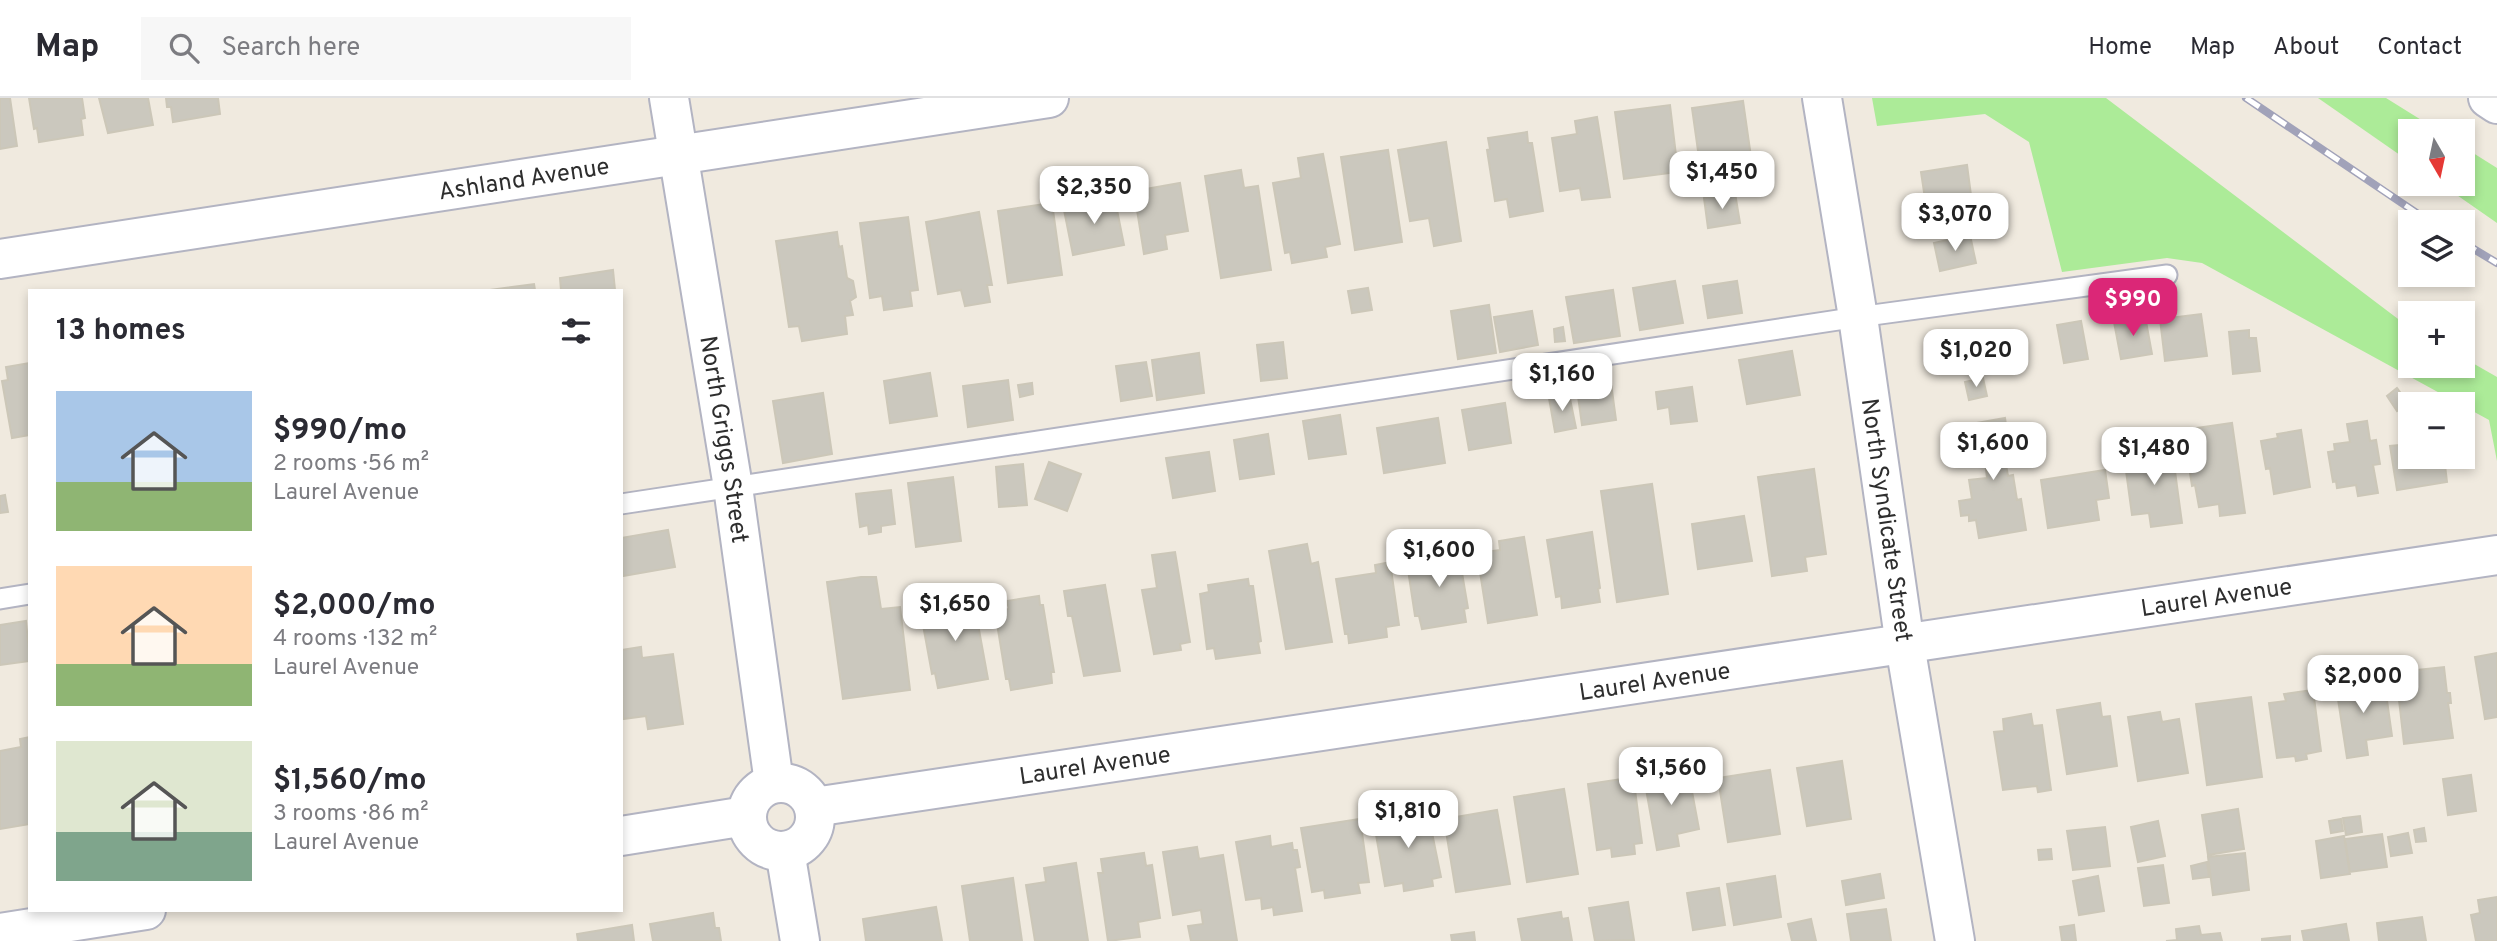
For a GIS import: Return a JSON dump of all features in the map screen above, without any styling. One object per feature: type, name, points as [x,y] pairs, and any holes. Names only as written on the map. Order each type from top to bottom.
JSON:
[{"type":"street","name":"North Griggs Street","points":[[669,98],[733,487],[774,783]]},
{"type":"street","name":"Ashland Avenue","points":[[0,259],[1049,98]]},
{"type":"street","name":"North Syndicate Street","points":[[1822,98],[1858,317],[1905,645],[1955,941]]},
{"type":"street","points":[[2488,98],[2497,104]]},
{"type":"street","name":"Laurel Avenue","points":[[814,807],[2497,555]]},
{"type":"street","points":[[774,783],[791,784],[800,788],[809,796],[814,807],[815,823],[806,841],[785,851],[764,847],[751,834],[746,816],[752,797],[774,783]]},
{"type":"street","points":[[623,836],[746,816]]},
{"type":"street","points":[[785,851],[800,941]]},
{"type":"street","points":[[0,933],[133,912]]},
{"type":"lane","points":[[623,505],[1858,317],[2167,275]]},
{"type":"lane","points":[[0,599],[28,594]]},
{"type":"green space","points":[[1872,98],[2106,98],[2398,319],[2398,370],[2202,263],[2167,258],[2062,272],[2029,142],[1985,114],[1877,126]]},
{"type":"green space","points":[[2318,98],[2386,98],[2420,119],[2398,119],[2398,154]]},
{"type":"green space","points":[[2475,154],[2497,168],[2497,223],[2458,196],[2475,196]]},
{"type":"green space","points":[[2475,364],[2497,377],[2497,461],[2489,420],[2475,412],[2475,392],[2438,392],[2412,378],[2475,378]]},
{"type":"building","points":[[0,98],[10,98],[17,146],[0,149]]},
{"type":"building","points":[[29,98],[82,98],[85,118],[81,119],[83,135],[39,142]]},
{"type":"building","points":[[99,98],[148,98],[153,125],[108,133]]},
{"type":"building","points":[[166,98],[218,98],[220,114],[173,122],[171,107],[167,107]]},
{"type":"building","points":[[1743,101],[1754,178],[1726,182],[1724,168],[1701,172],[1692,108]]},
{"type":"building","points":[[1670,105],[1678,172],[1624,179],[1615,112]]},
{"type":"building","points":[[1597,117],[1610,197],[1582,200],[1580,188],[1560,191],[1552,138],[1577,134],[1575,121]]},
{"type":"building","points":[[1527,132],[1528,143],[1532,143],[1543,211],[1510,217],[1507,199],[1495,201],[1487,150],[1490,149],[1488,138]]},
{"type":"building","points":[[1446,142],[1461,241],[1434,246],[1429,218],[1410,221],[1398,150]]},
{"type":"building","points":[[1388,150],[1402,242],[1355,250],[1341,157]]},
{"type":"building","points":[[1323,154],[1340,244],[1325,247],[1327,257],[1292,263],[1290,252],[1285,253],[1273,183],[1301,178],[1298,158]]},
{"type":"building","points":[[1967,165],[1974,218],[1929,225],[1921,172]]},
{"type":"building","points":[[1241,170],[1244,188],[1258,186],[1271,270],[1221,278],[1205,176]]},
{"type":"building","points":[[1180,183],[1188,231],[1165,235],[1167,249],[1144,254],[1134,191]]},
{"type":"building","points":[[1735,193],[1740,223],[1708,228],[1704,198]]},
{"type":"building","points":[[1114,195],[1124,245],[1073,255],[1064,210],[1080,207],[1079,202]]},
{"type":"building","points":[[1052,203],[1062,275],[1008,283],[998,211]]},
{"type":"building","points":[[979,212],[992,285],[987,285],[990,302],[965,306],[961,290],[938,294],[926,222]]},
{"type":"building","points":[[908,217],[918,290],[910,291],[912,306],[884,310],[882,296],[870,298],[860,223]]},
{"type":"building","points":[[837,232],[847,278],[853,281],[856,297],[850,301],[853,315],[845,316],[847,334],[802,341],[799,326],[789,327],[776,241]]},
{"type":"building","points":[[1970,235],[1976,263],[1940,271],[1934,243]]},
{"type":"building","points":[[613,270],[615,289],[561,289],[560,278]]},
{"type":"building","points":[[1675,281],[1683,323],[1640,330],[1633,288]]},
{"type":"building","points":[[1737,281],[1742,313],[1708,318],[1703,286]]},
{"type":"building","points":[[534,284],[535,289],[497,289]]},
{"type":"building","points":[[1368,288],[1372,310],[1352,313],[1348,291]]},
{"type":"building","points":[[1613,290],[1620,336],[1574,343],[1566,297]]},
{"type":"building","points":[[1489,305],[1496,353],[1458,359],[1451,311]]},
{"type":"building","points":[[1532,311],[1538,345],[1500,352],[1494,317]]},
{"type":"building","points":[[2201,314],[2207,356],[2165,361],[2160,319]]},
{"type":"building","points":[[2145,316],[2152,354],[2121,359],[2114,322]]},
{"type":"building","points":[[2081,321],[2088,359],[2064,363],[2057,325]]},
{"type":"building","points":[[1563,327],[1565,341],[1555,342],[1554,329]]},
{"type":"building","points":[[2249,330],[2249,338],[2256,338],[2260,371],[2233,374],[2229,332]]},
{"type":"building","points":[[1283,342],[1287,378],[1261,381],[1257,345]]},
{"type":"building","points":[[1792,351],[1800,395],[1747,404],[1739,360]]},
{"type":"building","points":[[1199,353],[1204,393],[1157,400],[1152,360]]},
{"type":"building","points":[[1146,362],[1152,396],[1121,401],[1116,366]]},
{"type":"building","points":[[28,363],[28,435],[12,438],[2,381],[8,380],[6,367]]},
{"type":"building","points":[[930,373],[937,416],[890,423],[884,381]]},
{"type":"building","points":[[1983,378],[1987,396],[1969,400],[1965,382]]},
{"type":"building","points":[[1008,380],[1013,420],[968,427],[963,386]]},
{"type":"building","points":[[1032,383],[1033,394],[1020,397],[1018,385]]},
{"type":"building","points":[[1611,383],[1616,420],[1582,425],[1577,389]]},
{"type":"building","points":[[1692,387],[1697,421],[1671,424],[1669,407],[1658,409],[1656,392]]},
{"type":"building","points":[[2397,388],[2400,392],[2397,411],[2387,396]]},
{"type":"building","points":[[823,393],[832,454],[783,463],[773,401]]},
{"type":"building","points":[[1569,394],[1576,428],[1555,432],[1549,398]]},
{"type":"building","points":[[1505,403],[1511,443],[1469,450],[1462,410]]},
{"type":"building","points":[[1340,415],[1346,454],[1309,459],[1303,421]]},
{"type":"building","points":[[1438,418],[1445,463],[1384,473],[1377,428]]},
{"type":"building","points":[[2005,418],[2011,458],[2005,459],[2008,476],[2013,475],[2017,500],[2021,499],[2026,530],[1979,538],[1976,520],[1969,521],[1969,515],[1961,516],[1959,501],[1972,499],[1969,480],[1987,478],[1985,461],[1972,463],[1965,425]]},
{"type":"building","points":[[2367,421],[2370,441],[2376,440],[2380,464],[2373,465],[2378,493],[2358,496],[2356,485],[2337,488],[2336,481],[2333,482],[2328,452],[2335,451],[2334,444],[2350,442],[2347,424]]},
{"type":"building","points":[[2232,423],[2245,513],[2220,516],[2219,504],[2199,507],[2188,460],[2194,459],[2189,429]]},
{"type":"building","points":[[2301,430],[2310,487],[2274,494],[2270,468],[2266,469],[2261,441],[2278,438],[2277,434]]},
{"type":"building","points":[[1268,434],[1274,474],[1240,479],[1234,440]]},
{"type":"building","points":[[2398,445],[2398,469],[2445,469],[2447,482],[2397,490],[2390,446]]},
{"type":"building","points":[[2172,449],[2182,523],[2151,527],[2149,513],[2132,515],[2124,456]]},
{"type":"building","points":[[1209,452],[1215,491],[1173,498],[1166,458]]},
{"type":"building","points":[[1049,462],[1081,474],[1067,511],[1035,499]]},
{"type":"building","points":[[1023,464],[1027,505],[999,507],[996,467]]},
{"type":"building","points":[[1814,469],[1826,554],[1805,557],[1807,571],[1772,576],[1758,477]]},
{"type":"building","points":[[2105,470],[2109,498],[2096,500],[2099,520],[2048,528],[2041,480]]},
{"type":"building","points":[[953,477],[961,541],[916,547],[908,483]]},
{"type":"building","points":[[1652,484],[1668,594],[1617,602],[1601,491]]},
{"type":"building","points":[[891,490],[895,524],[881,526],[881,532],[869,534],[868,525],[860,527],[856,494]]},
{"type":"building","points":[[5,495],[8,512],[0,513],[0,496]]},
{"type":"building","points":[[1744,516],[1752,561],[1698,569],[1692,524]]},
{"type":"building","points":[[668,530],[675,567],[623,576],[623,538]]},
{"type":"building","points":[[1592,532],[1600,602],[1562,608],[1561,596],[1556,597],[1547,540]]},
{"type":"building","points":[[1524,537],[1537,615],[1488,623],[1477,553],[1500,550],[1499,541]]},
{"type":"building","points":[[1307,544],[1311,564],[1318,562],[1332,642],[1286,649],[1269,551]]},
{"type":"building","points":[[1455,547],[1456,556],[1459,555],[1468,608],[1464,609],[1466,622],[1422,629],[1419,616],[1415,616],[1407,563],[1432,559],[1431,551]]},
{"type":"building","points":[[1175,552],[1190,642],[1180,644],[1181,650],[1154,654],[1142,590],[1157,588],[1152,555]]},
{"type":"building","points":[[1386,563],[1388,570],[1391,569],[1399,625],[1386,627],[1387,637],[1349,643],[1348,634],[1345,634],[1336,579],[1376,573],[1375,565]]},
{"type":"building","points":[[876,577],[881,609],[900,607],[910,690],[843,699],[827,582]]},
{"type":"building","points":[[1248,579],[1249,586],[1253,586],[1261,641],[1258,642],[1260,653],[1216,659],[1214,648],[1207,649],[1200,594],[1209,592],[1208,585]]},
{"type":"building","points":[[1105,585],[1120,671],[1084,676],[1064,591]]},
{"type":"building","points":[[1039,596],[1040,605],[1043,605],[1054,672],[1051,672],[1052,683],[1011,690],[1009,679],[1006,679],[995,611],[1009,609],[1007,601]]},
{"type":"building","points":[[973,597],[988,679],[938,688],[935,673],[932,674],[921,614],[940,610],[939,603]]},
{"type":"building","points":[[26,621],[28,661],[0,665],[0,625]]},
{"type":"building","points":[[641,647],[642,658],[673,654],[683,724],[648,729],[646,716],[623,719],[623,650]]},
{"type":"building","points":[[2497,653],[2497,717],[2485,719],[2475,657]]},
{"type":"building","points":[[2444,667],[2447,693],[2450,693],[2451,703],[2448,703],[2453,738],[2404,744],[2397,682],[2409,680],[2408,671]]},
{"type":"building","points":[[2384,679],[2392,736],[2366,740],[2368,755],[2347,758],[2336,686]]},
{"type":"building","points":[[2313,690],[2321,751],[2306,754],[2307,759],[2296,761],[2295,756],[2277,758],[2269,703],[2286,701],[2284,694]]},
{"type":"building","points":[[2251,697],[2262,777],[2207,785],[2196,704]]},
{"type":"building","points":[[2100,703],[2102,717],[2110,716],[2117,766],[2067,774],[2057,710]]},
{"type":"building","points":[[2160,712],[2162,722],[2179,719],[2188,773],[2138,781],[2128,717]]},
{"type":"building","points":[[2031,714],[2033,726],[2042,725],[2051,790],[2038,792],[2037,786],[2003,790],[1994,732],[2004,731],[2003,719]]},
{"type":"building","points":[[28,737],[28,824],[0,829],[0,751],[21,747],[20,739]]},
{"type":"building","points":[[1842,761],[1851,819],[1807,826],[1797,768]]},
{"type":"building","points":[[1688,770],[1699,829],[1677,834],[1679,846],[1657,850],[1644,778]]},
{"type":"building","points":[[1770,770],[1780,834],[1728,842],[1718,778]]},
{"type":"building","points":[[2471,775],[2476,811],[2448,815],[2443,779]]},
{"type":"building","points":[[1629,778],[1630,791],[1635,790],[1642,843],[1634,844],[1635,854],[1612,857],[1611,848],[1597,850],[1588,784]]},
{"type":"building","points":[[1564,789],[1578,874],[1527,882],[1514,797]]},
{"type":"building","points":[[1427,808],[1441,877],[1432,879],[1433,886],[1404,891],[1403,883],[1385,886],[1375,829],[1381,827],[1379,817]]},
{"type":"building","points":[[2238,809],[2244,849],[2208,855],[2202,815]]},
{"type":"building","points":[[1497,810],[1510,884],[1456,892],[1444,819]]},
{"type":"building","points":[[2360,816],[2362,832],[2346,835],[2343,818]]},
{"type":"building","points":[[1360,819],[1369,882],[1358,883],[1360,893],[1325,898],[1324,890],[1312,892],[1301,828]]},
{"type":"building","points":[[2341,819],[2343,831],[2331,833],[2329,821]]},
{"type":"building","points":[[2158,821],[2165,856],[2138,862],[2131,827]]},
{"type":"building","points":[[2105,827],[2110,866],[2073,870],[2067,831]]},
{"type":"building","points":[[2424,828],[2426,841],[2416,842],[2414,830]]},
{"type":"building","points":[[2408,833],[2412,853],[2391,856],[2388,837]]},
{"type":"building","points":[[2382,834],[2387,867],[2350,872],[2345,839]]},
{"type":"building","points":[[1270,836],[1271,847],[1292,843],[1293,850],[1297,850],[1300,867],[1295,868],[1302,911],[1274,915],[1273,907],[1262,909],[1261,898],[1246,900],[1236,842]]},
{"type":"building","points":[[2344,836],[2350,874],[2321,878],[2316,841]]},
{"type":"building","points":[[1197,847],[1199,859],[1223,855],[1237,941],[1191,941],[1188,926],[1203,924],[1201,910],[1173,915],[1163,852]]},
{"type":"building","points":[[2051,849],[2052,859],[2039,860],[2038,850]]},
{"type":"building","points":[[1144,853],[1146,866],[1152,865],[1160,918],[1138,922],[1140,937],[1108,941],[1098,873],[1103,873],[1101,859]]},
{"type":"building","points":[[2245,853],[2249,890],[2213,895],[2208,857]]},
{"type":"building","points":[[2207,862],[2209,877],[2193,879],[2191,866]]},
{"type":"building","points":[[1076,863],[1088,941],[1035,941],[1026,885],[1046,882],[1044,868]]},
{"type":"building","points":[[2163,865],[2169,903],[2144,906],[2138,868]]},
{"type":"building","points":[[1880,874],[1884,898],[1846,905],[1842,881]]},
{"type":"building","points":[[1775,876],[1781,917],[1734,925],[1727,884]]},
{"type":"building","points":[[2098,876],[2104,911],[2079,915],[2073,881]]},
{"type":"building","points":[[1013,878],[1022,941],[970,941],[962,886]]},
{"type":"building","points":[[1719,888],[1725,925],[1693,930],[1687,893]]},
{"type":"building","points":[[2497,897],[2497,941],[2476,941],[2471,915],[2480,913],[2478,900]]},
{"type":"building","points":[[1628,902],[1634,940],[1595,941],[1589,908]]},
{"type":"building","points":[[936,907],[942,941],[866,941],[863,919]]},
{"type":"building","points":[[1886,909],[1891,941],[1851,941],[1847,914]]},
{"type":"building","points":[[1561,912],[1562,919],[1568,918],[1572,941],[1522,941],[1518,919]]},
{"type":"building","points":[[713,913],[715,928],[719,928],[721,941],[653,941],[650,924]]},
{"type":"building","points":[[2422,917],[2426,941],[2379,941],[2377,923]]},
{"type":"building","points":[[1811,919],[1816,941],[1792,941],[1788,924]]},
{"type":"building","points":[[2346,924],[2349,941],[2304,941],[2302,931]]},
{"type":"building","points":[[632,925],[634,941],[578,941],[577,934]]},
{"type":"building","points":[[2074,925],[2076,941],[2062,941],[2060,927]]},
{"type":"building","points":[[2199,926],[2201,935],[2220,933],[2222,941],[2166,941],[2177,940],[2176,929]]},
{"type":"building","points":[[1474,932],[1475,941],[1452,941],[1451,935]]},
{"type":"building","points":[[2290,936],[2290,941],[2262,941],[2262,939]]},
{"type":"railway","points":[[2246,98],[2412,210]]},
{"type":"railway","points":[[2475,250],[2497,263]]}]
